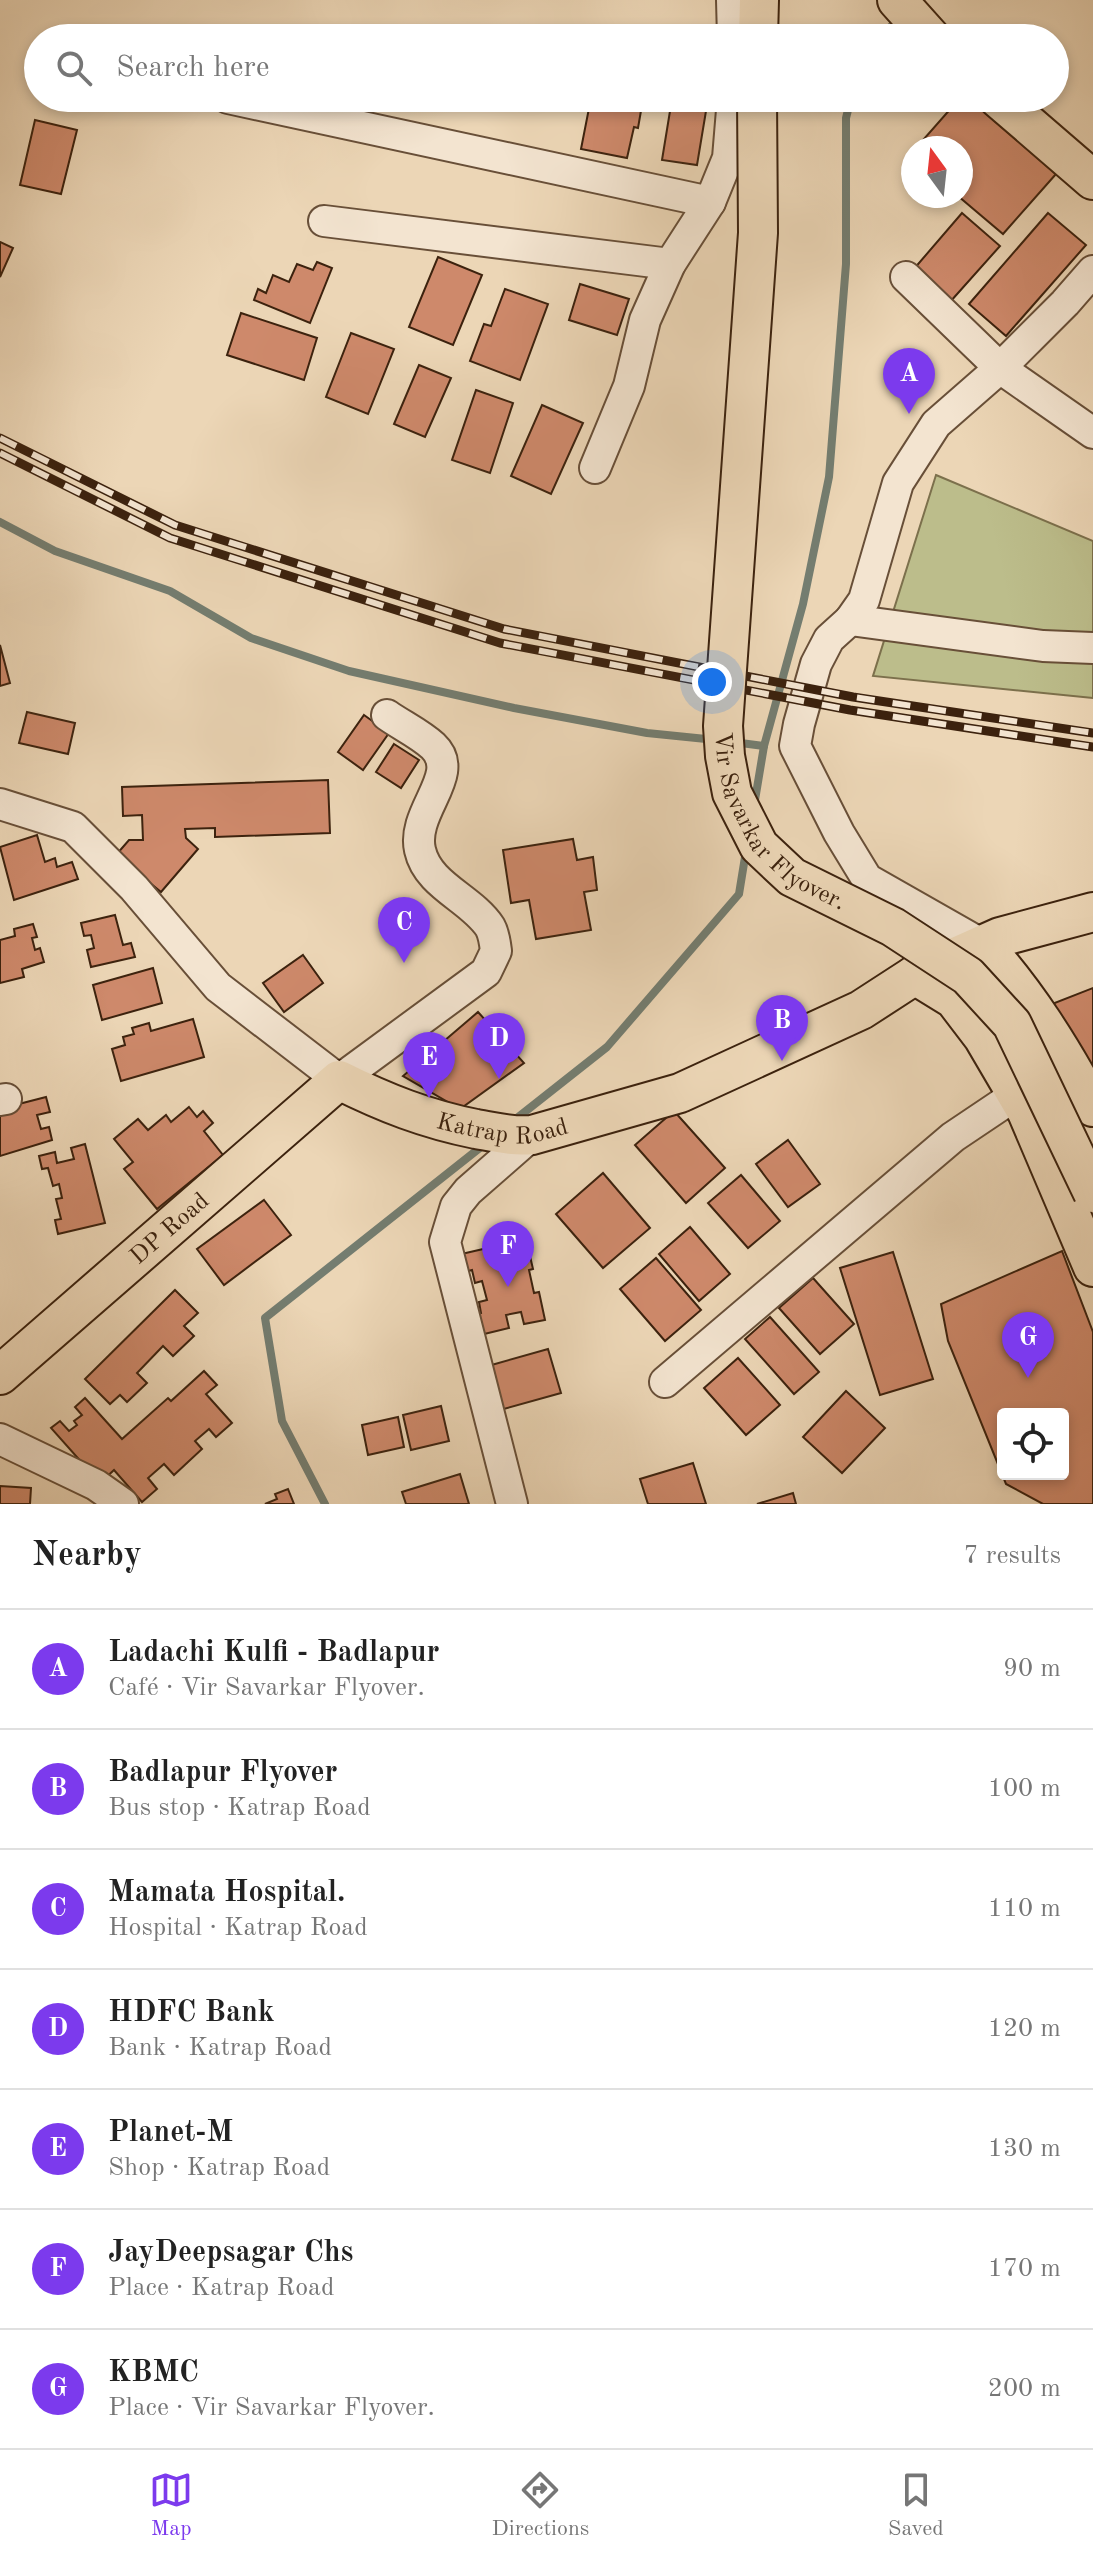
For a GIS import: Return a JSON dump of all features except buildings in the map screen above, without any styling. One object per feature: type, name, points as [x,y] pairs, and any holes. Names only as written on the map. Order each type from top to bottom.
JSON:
[{"type":"main road","points":[[758,24],[759,0]]},
{"type":"main road","points":[[897,0],[918,24]]},
{"type":"main road","name":"Vir Savarkar Flyover.","points":[[757,112],[758,233],[723,726],[732,793],[759,846],[792,877],[906,935],[968,976],[1012,1024],[1093,1193]]},
{"type":"main road","points":[[1014,112],[1093,180]]},
{"type":"main road","name":"Katrap Road","points":[[339,1080],[433,1120],[524,1136],[680,1093],[861,1010],[915,975],[1000,937],[1093,912]]},
{"type":"main road","points":[[983,945],[1037,1011],[1093,1107]]},
{"type":"main road","points":[[915,975],[954,999],[983,1037],[1027,1112],[1093,1267]]},
{"type":"main road","name":"DP Road","points":[[0,1375],[339,1080]]},
{"type":"street","points":[[732,0],[733,24]]},
{"type":"street","points":[[293,112],[710,202]]},
{"type":"street","points":[[595,468],[629,386],[645,320],[670,264],[710,202],[728,158],[732,112]]},
{"type":"street","points":[[324,221],[670,264]]},
{"type":"street","points":[[983,945],[867,879],[839,833],[795,746],[816,664],[829,639],[850,620],[864,600],[898,483],[936,424],[1000,368],[1093,271]]},
{"type":"street","points":[[906,277],[1000,368],[1093,433]]},
{"type":"street","points":[[850,620],[1043,646],[1093,648]]},
{"type":"street","points":[[339,1080],[486,972],[496,951],[489,926],[428,870],[420,851],[418,832],[424,812],[444,775],[442,758],[433,746],[387,715]]},
{"type":"street","name":"Katrap Road","points":[[0,804],[73,827],[134,888],[218,987],[339,1080]]},
{"type":"street","points":[[665,1382],[953,1137],[1017,1094]]},
{"type":"street","points":[[512,1504],[445,1242],[456,1206],[524,1136]]},
{"type":"street","points":[[0,1439],[96,1485],[123,1504]]},
{"type":"green space","points":[[936,475],[1093,541],[1093,698],[873,676]]},
{"type":"waterway","points":[[894,24],[901,18]]},
{"type":"waterway","points":[[754,806],[764,746],[803,604],[829,477],[846,264],[848,112]]},
{"type":"waterway","points":[[0,522],[55,551],[170,591],[251,638],[349,671],[514,708],[647,733],[716,740]]},
{"type":"waterway","points":[[733,742],[764,746]]},
{"type":"waterway","points":[[512,1122],[607,1047],[739,894],[746,851]]},
{"type":"waterway","points":[[325,1504],[282,1421],[265,1318],[486,1143]]},
{"type":"railway","points":[[0,438],[175,525],[504,629],[853,697],[1093,733]]},
{"type":"railway","points":[[0,453],[170,538],[500,643],[850,710],[1093,747]]},
{"type":"place","name":"Ladachi Kulfi - Badlapur","points":[[909,414]]},
{"type":"place","name":"Mamata Hospital.","points":[[404,963]]},
{"type":"place","name":"Badlapur Flyover","points":[[782,1061]]},
{"type":"place","name":"HDFC Bank","points":[[499,1079]]},
{"type":"place","name":"Planet-M","points":[[429,1098]]},
{"type":"place","name":"JayDeepsagar Chs","points":[[508,1287]]},
{"type":"place","name":"KBMC","points":[[1028,1378]]}]
